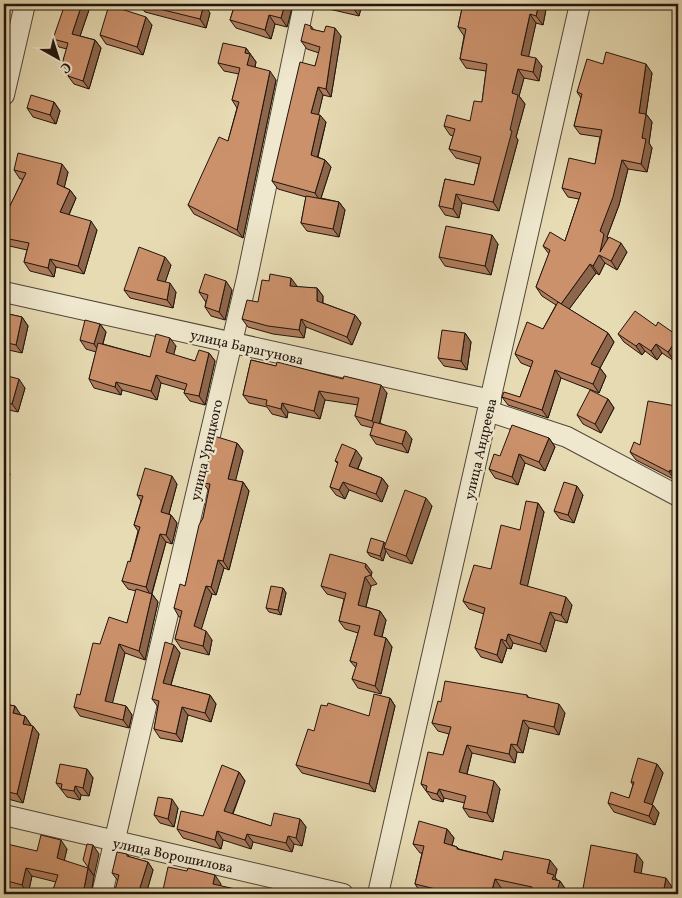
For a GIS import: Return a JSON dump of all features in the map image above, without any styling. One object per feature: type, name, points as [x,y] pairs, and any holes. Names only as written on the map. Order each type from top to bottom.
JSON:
[{"type":"street","points":[[4,95],[25,4]]},
{"type":"street","name":"улица Урицкого","points":[[102,894],[247,278],[304,4]]},
{"type":"street","name":"улица Андреева","points":[[378,894],[580,4]]},
{"type":"street","name":"улица Барагунова","points":[[4,292],[231,343],[490,406],[567,437],[678,496]]},
{"type":"street","name":"улица Ворошилова","points":[[4,815],[343,894]]},
{"type":"building","points":[[65,4],[82,4],[72,34],[95,40],[83,81],[68,76],[71,67],[62,64],[68,43],[53,39]]},
{"type":"building","points":[[139,4],[204,4],[200,19]]},
{"type":"building","points":[[235,4],[285,4],[281,18],[269,15],[265,30],[230,20]]},
{"type":"building","points":[[336,4],[354,4],[353,8]]},
{"type":"building","points":[[463,4],[539,4],[536,16],[530,14],[521,55],[536,58],[533,72],[518,69],[512,93],[518,95],[510,130],[512,131],[493,202],[456,194],[453,209],[439,206],[445,179],[474,185],[481,157],[449,149],[455,129],[444,126],[447,115],[470,121],[474,101],[482,102],[487,64],[460,59],[466,29],[458,27]]},
{"type":"building","points":[[109,5],[146,17],[137,47],[100,35]]},
{"type":"building","points":[[305,24],[311,26],[311,29],[324,32],[326,26],[335,28],[326,89],[318,87],[311,113],[320,115],[311,155],[325,160],[315,193],[272,181],[300,62],[315,66],[320,47],[301,41]]},
{"type":"building","points":[[223,43],[246,48],[245,53],[250,54],[247,65],[270,71],[237,230],[188,205],[219,137],[228,141],[239,102],[232,100],[240,68],[218,63]]},
{"type":"building","points":[[606,52],[646,64],[639,113],[646,114],[642,138],[646,139],[641,164],[622,160],[613,197],[600,231],[604,234],[600,252],[609,237],[621,243],[611,261],[599,255],[593,266],[590,264],[561,304],[536,287],[550,250],[543,246],[550,232],[565,241],[581,193],[562,188],[569,158],[595,164],[602,130],[574,126],[582,94],[577,92],[587,59],[603,64]]},
{"type":"building","points":[[31,95],[54,102],[50,115],[27,108]]},
{"type":"building","points":[[18,153],[62,164],[57,184],[70,190],[60,212],[91,221],[78,266],[50,259],[48,268],[24,262],[29,243],[4,238],[4,211],[7,212],[26,173],[14,170]]},
{"type":"building","points":[[306,196],[339,202],[333,229],[301,223]]},
{"type":"building","points":[[446,226],[492,235],[485,266],[439,257]]},
{"type":"building","points":[[139,247],[165,257],[157,280],[170,283],[167,300],[124,290]]},
{"type":"building","points":[[205,274],[226,281],[219,312],[205,307],[208,295],[199,292]]},
{"type":"building","points":[[270,274],[291,278],[290,286],[317,288],[317,301],[355,315],[347,337],[301,319],[299,330],[268,326],[242,319],[247,300],[258,302],[262,280],[269,281]]},
{"type":"building","points":[[558,302],[608,333],[591,364],[600,368],[593,384],[555,370],[542,410],[502,397],[504,392],[520,397],[533,361],[515,354],[527,322],[543,329]]},
{"type":"building","points":[[635,311],[656,326],[658,322],[678,336],[668,352],[656,344],[651,351],[639,343],[636,346],[618,334]]},
{"type":"building","points":[[4,313],[22,317],[16,345],[4,342]]},
{"type":"building","points":[[678,318],[678,327],[674,324]]},
{"type":"building","points":[[85,320],[100,324],[94,344],[80,340]]},
{"type":"building","points":[[442,330],[465,333],[461,361],[438,358]]},
{"type":"building","points":[[156,334],[170,338],[166,352],[195,361],[199,350],[209,353],[199,396],[184,393],[187,384],[156,375],[151,391],[116,382],[115,387],[89,379],[98,343],[150,357]]},
{"type":"building","points":[[251,360],[276,366],[277,362],[343,379],[344,376],[381,385],[372,421],[355,416],[359,398],[319,391],[314,411],[282,403],[281,409],[266,405],[267,400],[243,395]]},
{"type":"building","points":[[4,375],[19,379],[12,404],[4,402]]},
{"type":"building","points":[[590,390],[608,399],[595,424],[577,415]]},
{"type":"building","points":[[648,401],[676,406],[675,411],[678,412],[678,474],[670,470],[669,472],[630,452],[634,442],[640,445]]},
{"type":"building","points":[[374,422],[406,431],[402,444],[370,435]]},
{"type":"building","points":[[512,425],[549,438],[539,462],[519,454],[512,477],[489,469],[494,454],[500,456]]},
{"type":"building","points":[[214,436],[237,443],[228,479],[243,482],[223,561],[218,560],[211,587],[206,586],[194,626],[206,631],[203,646],[175,639],[182,611],[174,608],[180,584],[185,586],[199,525],[203,518],[210,484],[203,483]]},
{"type":"building","points":[[342,444],[356,450],[349,466],[382,478],[376,494],[343,482],[339,490],[330,487],[338,462],[335,461]]},
{"type":"building","points":[[145,468],[172,476],[161,512],[171,515],[166,535],[160,534],[146,587],[122,581],[128,561],[130,562],[140,527],[134,525],[143,496],[137,495]]},
{"type":"building","points":[[564,482],[577,486],[568,515],[554,511]]},
{"type":"building","points":[[405,490],[426,498],[406,556],[384,548]]},
{"type":"building","points":[[526,501],[538,503],[520,584],[566,597],[561,615],[550,612],[540,644],[508,634],[506,641],[501,639],[497,655],[475,648],[485,608],[463,601],[474,565],[491,569],[501,525],[520,530]]},
{"type":"building","points":[[371,538],[384,542],[380,556],[367,552]]},
{"type":"building","points":[[330,554],[366,564],[365,567],[371,575],[365,577],[358,605],[380,611],[374,635],[386,638],[375,686],[352,679],[357,663],[350,661],[360,626],[339,621],[346,593],[321,586]]},
{"type":"building","points":[[271,586],[283,588],[278,610],[266,608]]},
{"type":"building","points":[[136,589],[152,594],[139,651],[119,644],[105,701],[126,706],[123,720],[74,707],[77,694],[80,695],[93,643],[100,644],[109,617],[127,623]]},
{"type":"building","points":[[165,642],[174,645],[163,683],[210,695],[205,713],[182,707],[176,734],[154,729],[159,701],[152,699]]},
{"type":"building","points":[[445,681],[527,695],[527,697],[559,704],[554,727],[523,720],[517,745],[511,744],[509,754],[467,745],[459,772],[494,781],[487,813],[463,808],[466,796],[439,789],[437,794],[426,791],[427,786],[421,784],[428,752],[443,755],[451,727],[432,723],[438,701],[441,702]]},
{"type":"building","points":[[374,694],[390,698],[369,784],[296,765],[308,729],[314,731],[321,705],[327,706],[328,703],[369,716]]},
{"type":"building","points":[[4,704],[15,706],[13,713],[25,716],[23,724],[33,726],[17,794],[4,791],[4,759],[6,752],[4,751]]},
{"type":"building","points":[[638,758],[657,764],[644,802],[653,805],[649,816],[608,803],[611,792],[629,798],[634,782],[631,782]]},
{"type":"building","points":[[60,764],[87,769],[83,788],[75,786],[74,791],[61,789],[62,784],[56,783]]},
{"type":"building","points":[[222,765],[239,772],[224,811],[271,826],[274,813],[300,819],[296,838],[288,836],[286,843],[247,834],[245,840],[217,831],[215,840],[177,829],[181,811],[203,816]]},
{"type":"building","points":[[158,797],[172,799],[168,819],[154,815]]},
{"type":"building","points":[[419,821],[447,829],[444,843],[457,847],[457,849],[502,860],[504,851],[550,860],[547,873],[554,875],[552,879],[560,881],[556,894],[530,894],[532,887],[495,879],[491,894],[470,894],[453,890],[452,893],[415,884],[424,846],[413,844]]},
{"type":"building","points":[[41,835],[61,840],[57,858],[88,868],[83,894],[52,893],[58,875],[26,868],[22,885],[4,880],[4,856],[7,844],[37,851]]},
{"type":"building","points":[[87,844],[93,845],[88,867],[83,860]]},
{"type":"building","points":[[591,845],[637,854],[634,872],[666,878],[663,894],[582,894]]},
{"type":"building","points":[[117,852],[148,862],[138,894],[114,894],[119,875],[112,873]]},
{"type":"building","points":[[168,867],[187,871],[188,868],[215,875],[213,884],[248,892],[247,894],[180,894],[163,890]]}]
